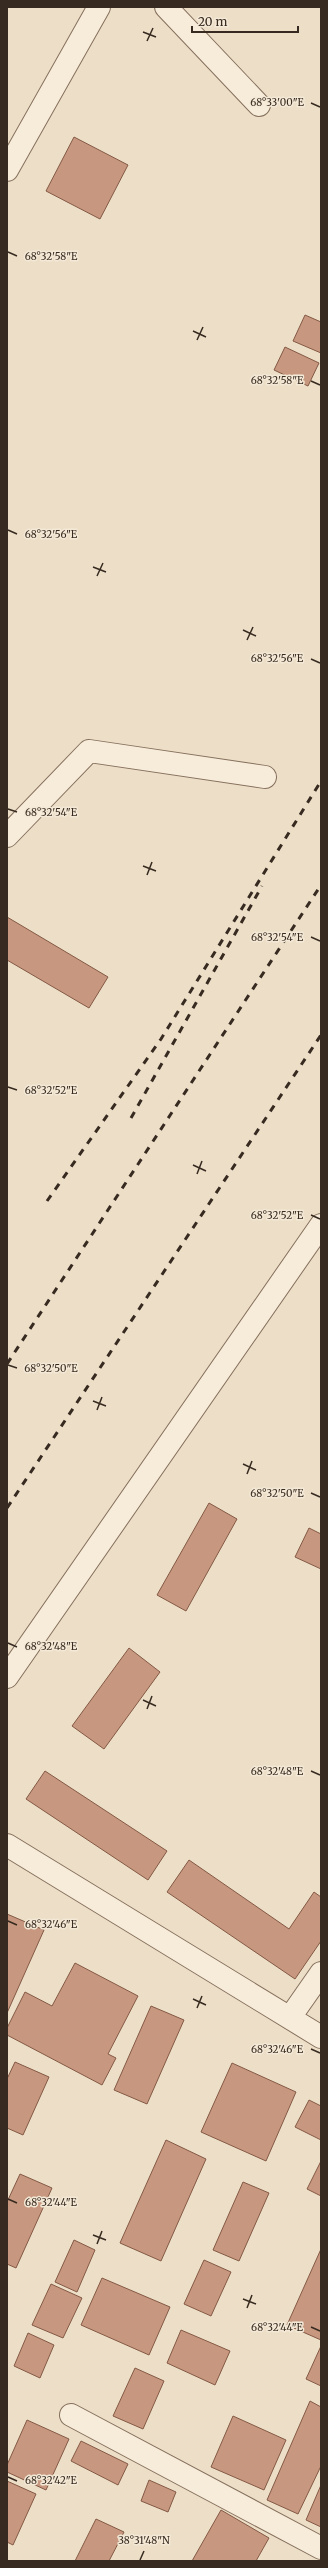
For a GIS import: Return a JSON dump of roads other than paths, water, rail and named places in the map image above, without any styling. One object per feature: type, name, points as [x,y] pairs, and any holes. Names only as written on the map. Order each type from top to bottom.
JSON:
[{"type":"street","points":[[7,170],[98,7]]},
{"type":"street","points":[[166,7],[258,105]]},
{"type":"street","points":[[7,836],[89,751],[265,776]]},
{"type":"street","points":[[7,1677],[321,1225]]},
{"type":"street","points":[[7,1844],[291,2016],[321,2037]]},
{"type":"street","points":[[291,2016],[321,1973]]},
{"type":"street","points":[[71,2415],[321,2548]]},
{"type":"railway","points":[[47,1201],[161,1039],[321,781]]},
{"type":"railway","points":[[7,1364],[321,885]]},
{"type":"railway","points":[[131,1118],[262,886]]},
{"type":"railway","points":[[7,1508],[321,1035]]}]
